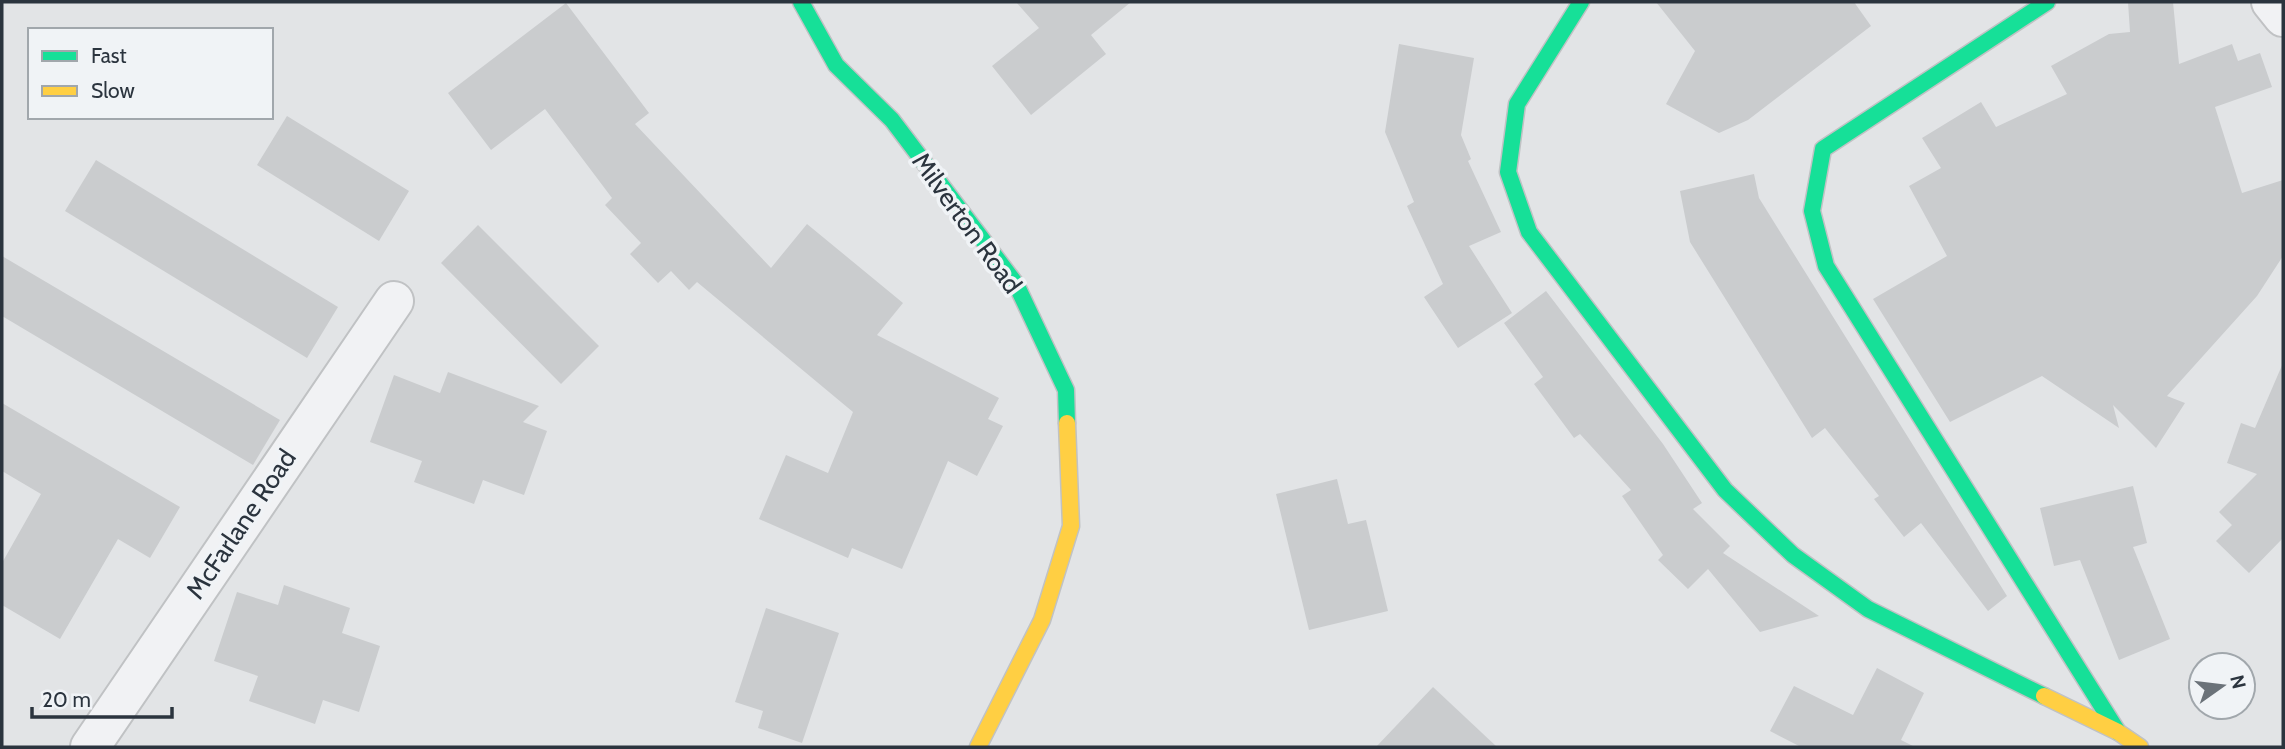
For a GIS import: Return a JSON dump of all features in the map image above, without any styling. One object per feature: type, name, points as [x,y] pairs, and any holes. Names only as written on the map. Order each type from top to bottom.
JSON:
[{"type":"street","name":"Milverton Road","points":[[801,2],[836,65],[892,120],[1016,284],[1066,390],[1071,526],[1042,620],[978,747]]},
{"type":"street","points":[[1581,2],[1517,104],[1508,172],[1529,232],[1725,490],[1793,555],[1868,609],[2118,732],[2140,747]]},
{"type":"street","points":[[2048,2],[1823,149],[1812,211],[1826,266],[2118,732]]},
{"type":"street","points":[[2271,2],[2283,17]]},
{"type":"street","name":"McFarlane Road","points":[[90,747],[394,301]]},
{"type":"building","points":[[1016,2],[1131,2],[1091,35],[1106,54],[1031,115],[992,66],[1039,28]]},
{"type":"building","points":[[1656,2],[1854,2],[1871,26],[1748,120],[1719,133],[1666,104],[1695,51]]},
{"type":"building","points":[[2128,2],[2173,2],[2179,64],[2232,44],[2238,61],[2260,53],[2272,87],[2215,107],[2242,193],[2283,180],[2283,256],[2257,296],[2167,396],[2185,403],[2156,448],[2113,405],[2119,428],[2042,376],[1950,422],[1873,299],[1947,256],[1909,186],[1941,168],[1922,138],[1981,102],[1996,127],[2067,94],[2051,66],[2109,34],[2130,32]]},
{"type":"building","points":[[566,3],[649,113],[635,124],[771,268],[807,224],[903,303],[877,335],[999,398],[988,419],[1003,426],[977,476],[948,461],[902,569],[852,548],[848,558],[759,519],[786,455],[828,473],[853,412],[697,282],[689,290],[671,271],[658,283],[630,254],[641,243],[605,205],[612,198],[545,109],[491,150],[448,93]]},
{"type":"building","points":[[1399,44],[1474,58],[1461,135],[1471,159],[1468,161],[1501,232],[1469,246],[1512,313],[1458,348],[1424,297],[1443,284],[1407,206],[1414,202],[1385,132]]},
{"type":"building","points":[[287,116],[409,191],[379,241],[257,165]]},
{"type":"building","points":[[96,160],[338,307],[307,358],[65,211]]},
{"type":"building","points":[[1754,174],[1759,198],[2007,596],[1988,611],[1921,523],[1904,537],[1874,499],[1879,496],[1825,428],[1812,438],[1690,242],[1680,191]]},
{"type":"building","points":[[478,225],[599,346],[561,384],[441,263]]},
{"type":"building","points":[[2,256],[280,420],[253,465],[2,316]]},
{"type":"building","points":[[1546,291],[1663,444],[1702,503],[1693,509],[1730,546],[1723,553],[1819,616],[1760,632],[1708,569],[1688,589],[1658,560],[1663,555],[1622,496],[1631,490],[1580,434],[1574,438],[1534,384],[1543,377],[1504,323]]},
{"type":"building","points":[[2283,363],[2283,538],[2249,573],[2216,541],[2232,525],[2219,512],[2257,474],[2227,463],[2241,423],[2255,428]]},
{"type":"building","points":[[448,372],[539,406],[523,422],[547,431],[524,495],[483,480],[474,504],[414,482],[422,461],[370,442],[394,375],[440,393]]},
{"type":"building","points":[[2,403],[180,507],[150,558],[118,539],[60,639],[2,605],[2,563],[41,494],[2,471]]},
{"type":"building","points":[[1337,479],[1348,524],[1366,520],[1388,611],[1309,630],[1276,494]]},
{"type":"building","points":[[2133,486],[2147,543],[2133,547],[2170,639],[2119,660],[2080,560],[2054,566],[2040,508]]},
{"type":"building","points":[[284,585],[350,608],[342,633],[380,646],[359,712],[323,700],[315,724],[249,701],[258,676],[214,661],[237,592],[278,605]]},
{"type":"building","points":[[766,608],[839,633],[802,743],[758,728],[763,711],[735,702]]},
{"type":"building","points":[[1877,668],[1924,693],[1901,740],[1915,747],[1801,747],[1770,731],[1794,686],[1853,715]]},
{"type":"building","points":[[1433,687],[1497,747],[1376,747]]},
{"type":"traffic: fast","points":[[801,2],[836,65],[892,120],[1016,284],[1066,390],[1067,423]]},
{"type":"traffic: fast","points":[[1581,2],[1517,104],[1508,172],[1529,232],[1725,490],[1793,555],[1868,609],[2044,696]]},
{"type":"traffic: fast","points":[[2047,2],[1823,149],[1812,211],[1826,266],[2118,732]]},
{"type":"traffic: slow","points":[[978,747],[1042,620],[1071,526],[1067,423]]},
{"type":"traffic: slow","points":[[2044,696],[2118,732],[2140,747]]}]
